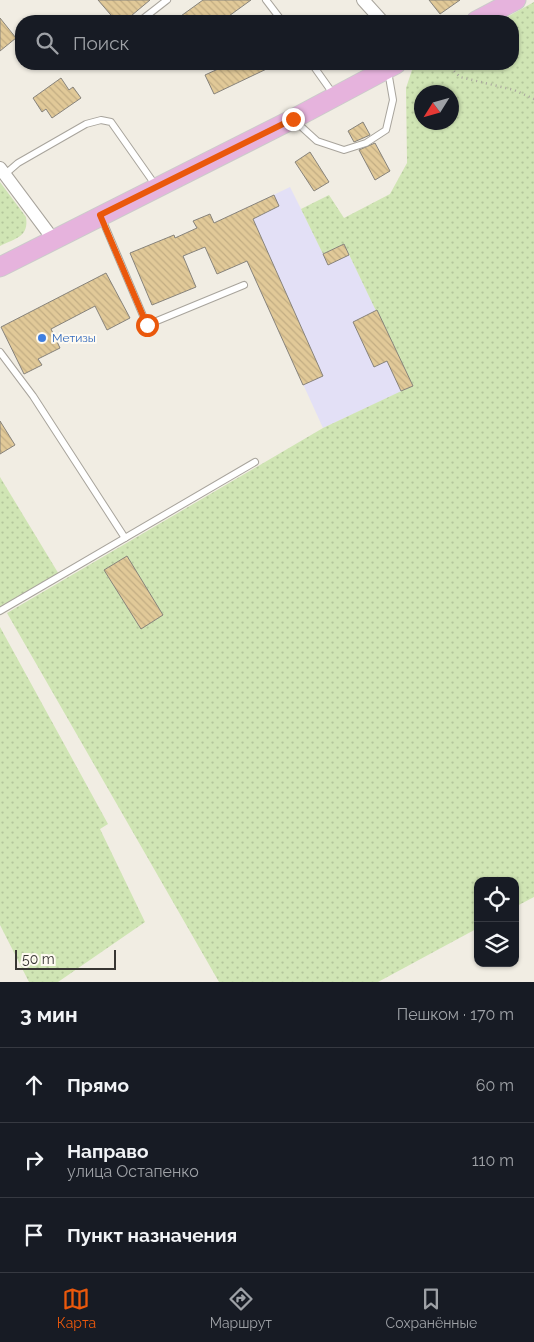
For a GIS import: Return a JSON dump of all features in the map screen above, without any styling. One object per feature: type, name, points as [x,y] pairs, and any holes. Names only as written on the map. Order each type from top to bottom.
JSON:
[{"type":"main road","points":[[487,15],[516,0]]},
{"type":"main road","points":[[0,267],[156,186],[293,119],[384,70]]},
{"type":"street","points":[[363,0],[377,15]]},
{"type":"street","points":[[2,174],[53,239]]},
{"type":"lane","points":[[148,15],[167,0]]},
{"type":"lane","points":[[266,0],[277,15]]},
{"type":"lane","points":[[316,70],[335,96]]},
{"type":"lane","points":[[293,119],[317,141],[344,150],[366,143],[386,130],[393,100],[392,70]]},
{"type":"lane","points":[[2,174],[31,154],[86,124],[102,120],[111,122],[156,186]]},
{"type":"lane","points":[[100,215],[147,325],[244,284]]},
{"type":"lane","points":[[0,352],[33,396],[125,538]]},
{"type":"lane","points":[[0,611],[255,462]]},
{"type":"path","points":[[453,70],[460,77],[514,90],[534,99]]},
{"type":"shaded area","points":[[290,187],[323,253],[344,244],[413,386],[323,428],[227,217]]},
{"type":"green space","points":[[534,2],[534,897],[519,905],[519,877],[474,877],[474,930],[378,982],[219,982],[7,613],[323,428],[412,386],[344,244],[323,254],[301,209],[329,195],[344,218],[390,194],[407,163],[406,88],[412,70],[519,70],[519,15],[511,15]]},
{"type":"green space","points":[[0,182],[26,217],[26,224],[20,236],[0,246]]},
{"type":"green space","points":[[0,477],[60,576],[0,611]]},
{"type":"green space","points":[[0,627],[108,824],[100,829],[145,922],[58,982],[29,982],[0,925]]},
{"type":"building","points":[[98,0],[150,0],[132,15],[111,15]]},
{"type":"building","points":[[203,0],[251,0],[230,15],[182,15]]},
{"type":"building","points":[[429,0],[460,0],[440,14]]},
{"type":"building","points":[[0,18],[15,39],[0,51]]},
{"type":"building","points":[[216,70],[264,70],[214,94],[205,75]]},
{"type":"building","points":[[61,78],[69,90],[73,87],[81,98],[52,118],[46,109],[42,112],[33,98]]},
{"type":"building","points":[[363,122],[370,135],[354,142],[348,131]]},
{"type":"building","points":[[375,143],[390,171],[375,180],[359,150]]},
{"type":"building","points":[[310,152],[329,182],[314,191],[295,162]]},
{"type":"building","points":[[274,195],[279,206],[253,219],[323,376],[303,385],[247,261],[217,274],[205,247],[183,256],[196,287],[152,305],[130,253],[174,235],[175,238],[197,228],[193,221],[210,214],[214,223]]},
{"type":"building","points":[[344,244],[349,255],[328,265],[323,254]]},
{"type":"building","points":[[106,273],[130,318],[107,330],[95,306],[51,329],[60,348],[38,359],[42,365],[24,374],[1,327]]},
{"type":"building","points":[[377,310],[413,386],[401,391],[387,361],[374,367],[353,322]]},
{"type":"building","points":[[0,421],[15,445],[0,454]]},
{"type":"building","points":[[127,556],[163,615],[141,629],[104,570]]},
{"type":"place","name":"Метизы","points":[[42,338]]},
{"type":"route","points":[[147,325],[100,215],[293,119]]}]
